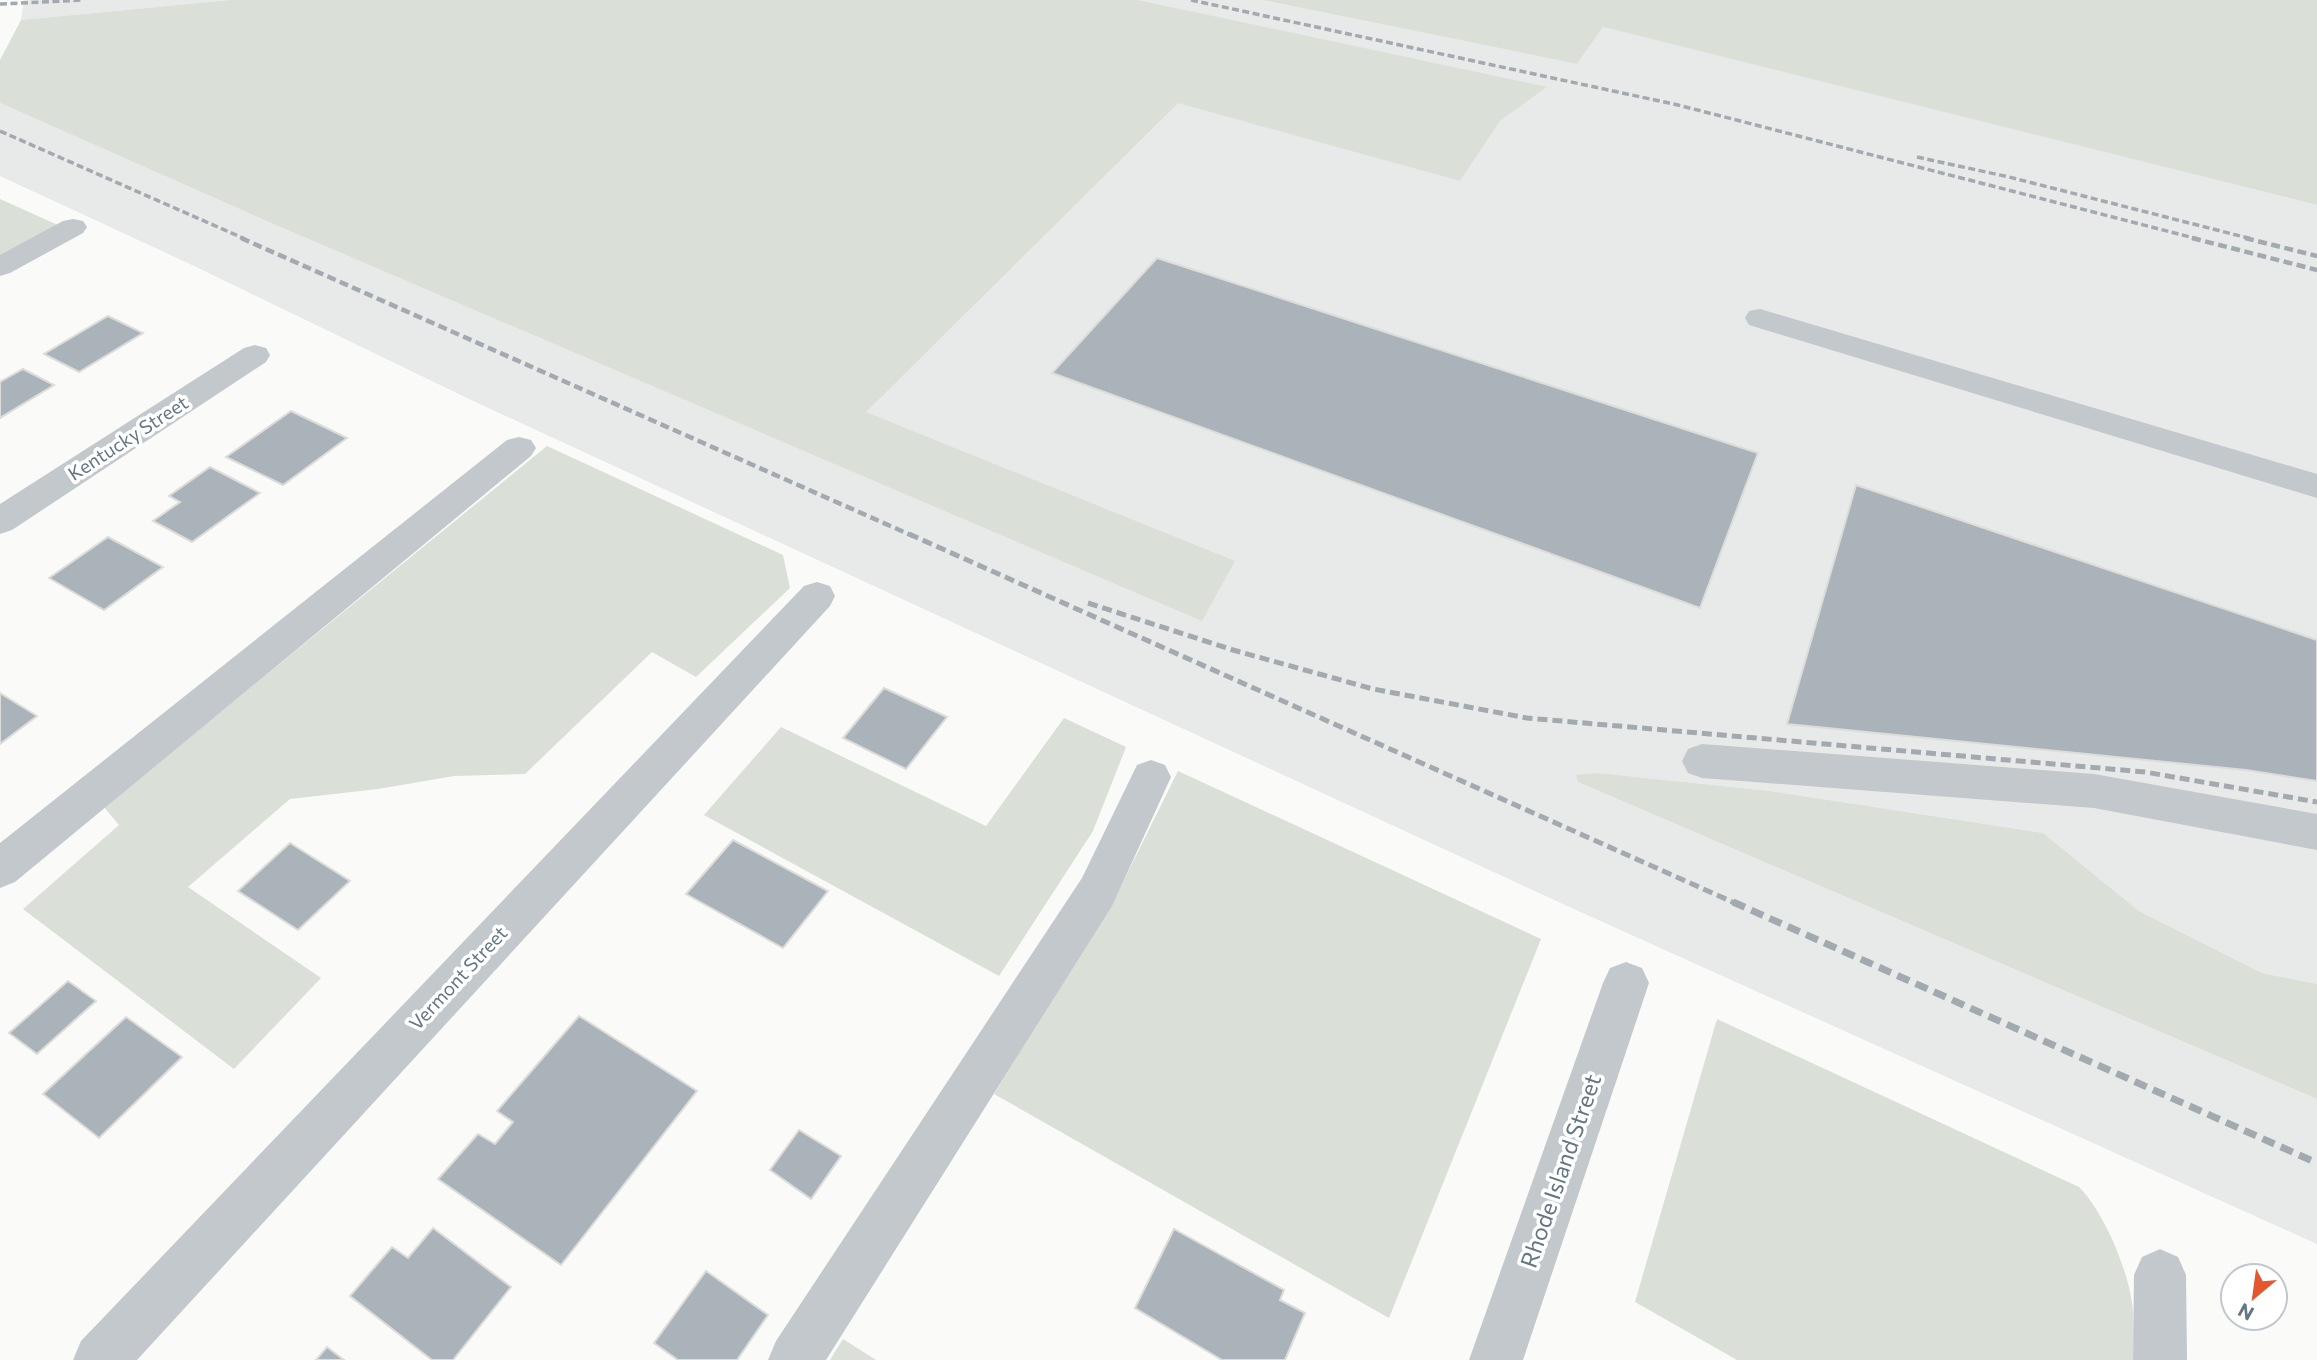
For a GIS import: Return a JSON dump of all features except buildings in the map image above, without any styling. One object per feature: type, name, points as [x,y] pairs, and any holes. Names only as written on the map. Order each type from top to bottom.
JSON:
[{"type":"street","points":[[0,267],[73,227]]},
{"type":"street","points":[[1760,318],[2317,486]]},
{"type":"street","name":"Kentucky Street","points":[[0,521],[255,355]]},
{"type":"street","points":[[0,869],[519,448]]},
{"type":"street","name":"Vermont Street","points":[[100,1360],[817,596]]},
{"type":"street","points":[[1702,761],[2094,791],[2317,832]]},
{"type":"street","points":[[795,1360],[1097,892],[1151,777]]},
{"type":"street","name":"Rhode Island Street","points":[[1496,1360],[1626,983]]},
{"type":"street","points":[[2160,1275],[2160,1360]]},
{"type":"shaded area","points":[[24,0],[230,0],[21,20]]},
{"type":"shaded area","points":[[230,0],[1138,0],[1547,87],[1500,121],[1460,181],[1178,103],[866,412],[1235,561],[1202,621],[278,226],[0,103],[0,60],[21,20]]},
{"type":"shaded area","points":[[1138,0],[1263,0],[1577,64],[1603,27],[2317,205],[2317,984],[2262,973],[2139,911],[2043,833],[1770,791],[1599,773],[1578,782],[2317,1099],[2317,1244],[1565,905],[469,399],[0,176],[0,103],[278,226],[1201,620],[1234,561],[865,412],[1178,102],[1460,181],[1500,121],[1546,88]]},
{"type":"shaded area","points":[[1263,0],[2317,0],[2317,205],[1603,27],[1577,64]]},
{"type":"shaded area","points":[[0,199],[60,226],[0,257]]},
{"type":"shaded area","points":[[547,446],[783,555],[790,588],[696,677],[652,652],[525,774],[454,776],[378,789],[290,799],[188,887],[321,978],[234,1069],[23,909],[119,825],[104,807]]},
{"type":"shaded area","points":[[1064,718],[1126,747],[1093,831],[999,976],[704,815],[781,727],[986,826]]},
{"type":"shaded area","points":[[1178,771],[1541,939],[1389,1318],[994,1094],[1114,900]]},
{"type":"shaded area","points":[[1599,773],[1770,791],[2043,833],[2139,911],[2262,973],[2317,984],[2317,1099],[1578,782],[1576,775]]},
{"type":"shaded area","points":[[1717,1019],[2079,1187],[2107,1228],[2127,1280],[2133,1311],[2133,1360],[1737,1360],[1635,1302]]},
{"type":"shaded area","points":[[843,1339],[876,1360],[830,1360]]},
{"type":"railway","points":[[0,4],[83,0]]},
{"type":"railway","points":[[1191,0],[1678,105],[2198,239]]},
{"type":"railway","points":[[0,131],[245,239]]},
{"type":"railway","points":[[1917,157],[2009,177],[2252,239]]},
{"type":"railway","points":[[241,238],[913,536]]},
{"type":"railway","points":[[2192,238],[2317,270]]},
{"type":"railway","points":[[2245,238],[2317,256]]},
{"type":"railway","points":[[909,534],[1737,904]]},
{"type":"railway","points":[[1088,603],[1233,650],[1373,689],[1527,718],[2145,772],[2317,802]]},
{"type":"railway","points":[[1733,902],[2317,1163]]}]
